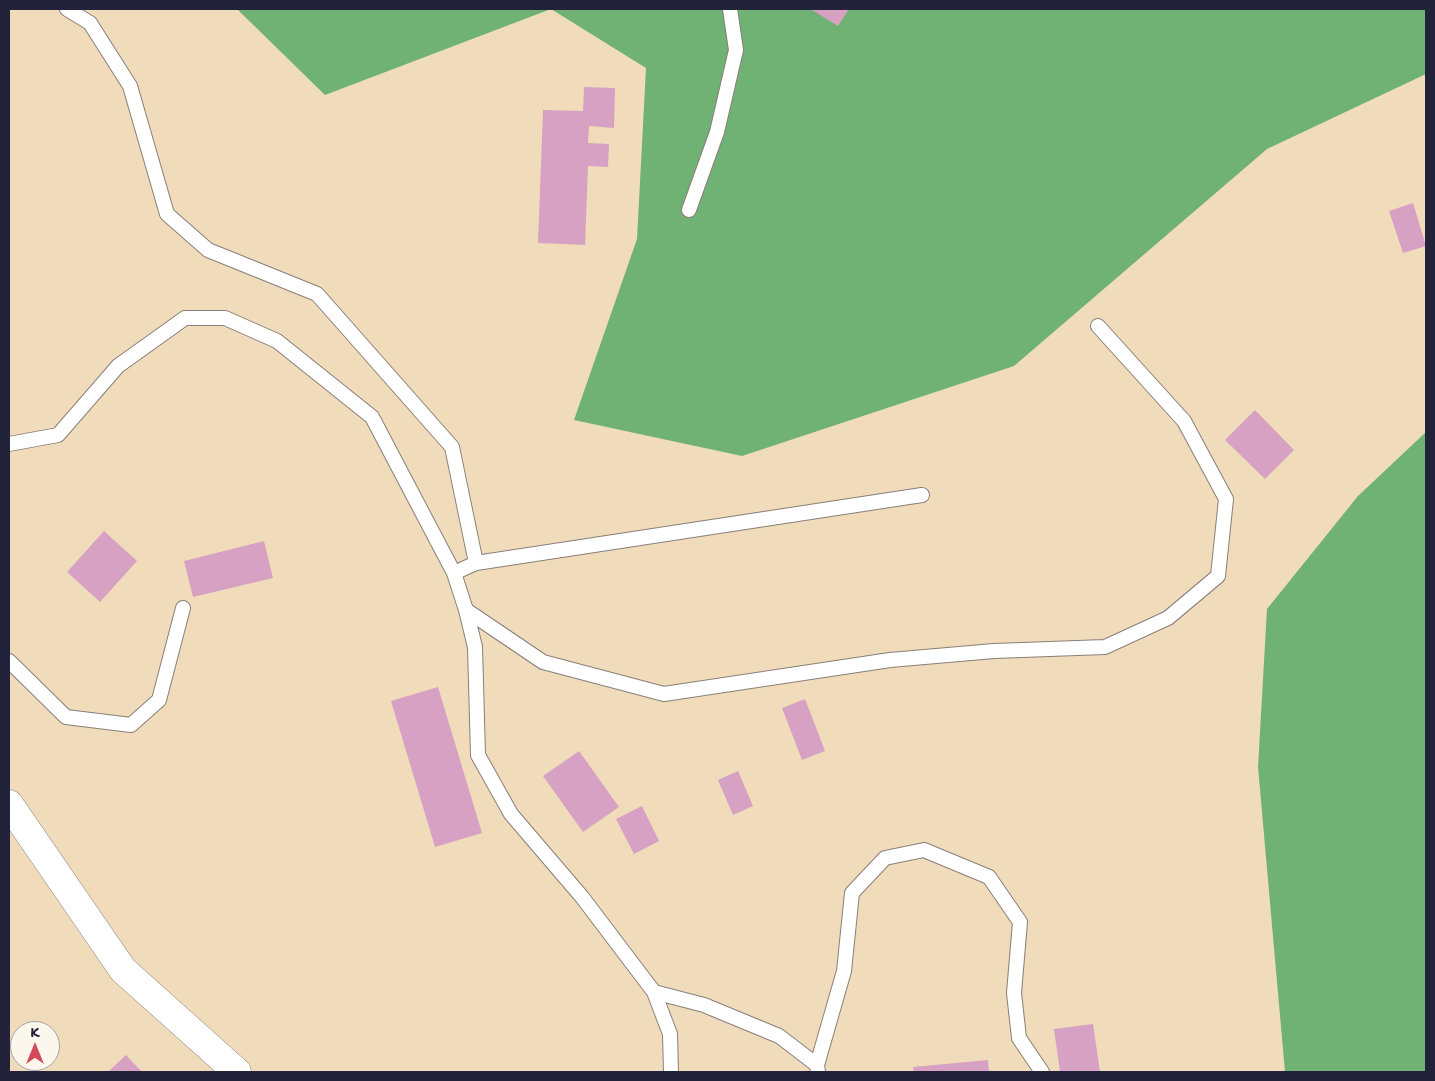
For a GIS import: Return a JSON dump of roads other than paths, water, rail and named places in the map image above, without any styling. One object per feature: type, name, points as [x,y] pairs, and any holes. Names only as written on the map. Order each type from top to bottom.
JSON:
[{"type":"street","points":[[9,804],[123,970],[237,1072]]},
{"type":"lane","points":[[67,9],[90,23],[130,86],[167,214],[208,250],[317,294],[452,447],[476,563]]},
{"type":"lane","points":[[689,210],[717,132],[736,50],[730,9]]},
{"type":"lane","points":[[9,444],[58,435],[118,366],[185,318],[226,318],[277,341],[372,417],[454,573],[466,610],[475,647],[478,755],[511,814],[582,897],[654,992],[670,1034],[671,1072]]},
{"type":"lane","points":[[466,610],[543,662],[664,694],[890,660],[994,651],[1104,647],[1168,618],[1218,576],[1226,499],[1184,421],[1098,326]]},
{"type":"lane","points":[[454,573],[476,563],[922,495]]},
{"type":"lane","points":[[9,661],[66,717],[131,726],[159,700],[183,608]]},
{"type":"lane","points":[[654,992],[704,1005],[779,1036],[818,1069],[844,971],[852,893],[885,858],[924,850],[989,877],[1020,922],[1014,993],[1019,1038],[1042,1072]]}]
